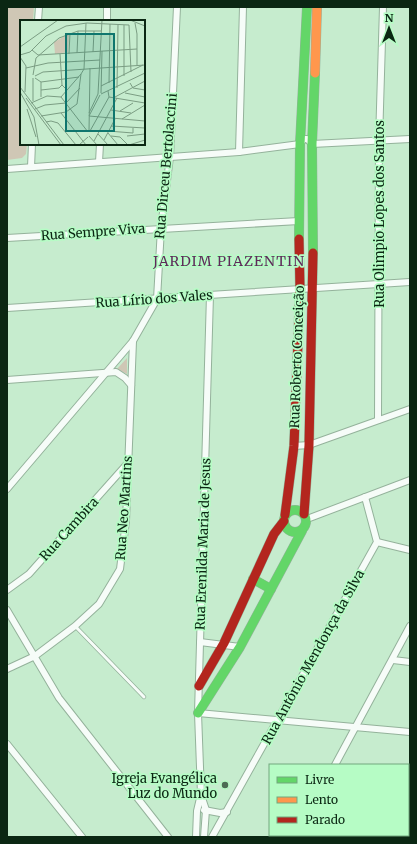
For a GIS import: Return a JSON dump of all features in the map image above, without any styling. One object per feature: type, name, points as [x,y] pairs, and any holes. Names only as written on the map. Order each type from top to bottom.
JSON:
[{"type":"street","points":[[38,20],[39,7]]},
{"type":"street","points":[[106,20],[107,7]]},
{"type":"street","name":"Rua Dirceu Bertolaccini","points":[[7,489],[134,341],[157,299],[161,228],[170,157],[177,7]]},
{"type":"street","points":[[239,152],[243,7]]},
{"type":"street","name":"Rua Roberto Conceição","points":[[199,686],[224,644],[274,534],[284,518],[294,446],[300,289],[300,144],[307,7]]},
{"type":"street","name":"Rua Roberto Conceição","points":[[305,516],[309,446],[313,288],[312,144],[317,7]]},
{"type":"street","name":"Rua Olimpio Lopes dos Santos","points":[[378,420],[379,141],[383,7]]},
{"type":"street","points":[[7,169],[239,152],[300,144],[304,139],[307,139],[312,144],[410,139]]},
{"type":"street","points":[[31,167],[32,145]]},
{"type":"street","points":[[99,162],[100,145]]},
{"type":"street","name":"Rua Sempre Viva","points":[[7,238],[299,220]]},
{"type":"street","name":"Rua Lírio dos Vales","points":[[7,308],[410,282]]},
{"type":"street","name":"Rua Erenilda Maria de Jesus","points":[[204,837],[206,810],[201,794],[198,713],[210,295]]},
{"type":"street","name":"Rua Neo Martins","points":[[7,669],[35,656],[75,626],[99,604],[120,569],[126,521],[134,341]]},
{"type":"street","points":[[7,380],[107,372],[122,375],[131,385]]},
{"type":"street","points":[[294,446],[309,446],[410,409]]},
{"type":"street","name":"Rua Cambira","points":[[7,590],[29,574],[128,464]]},
{"type":"street","points":[[7,478],[12,483]]},
{"type":"street","points":[[305,516],[365,497],[410,480]]},
{"type":"street","points":[[365,497],[377,542],[410,550]]},
{"type":"street","points":[[302,531],[295,533],[285,528],[284,518],[293,510],[298,510],[305,516],[306,526],[240,647],[198,713],[410,732]]},
{"type":"street","name":"Rua Antônio Mendonça da Silva","points":[[212,837],[228,812],[377,542]]},
{"type":"street","points":[[253,579],[271,589]]},
{"type":"street","points":[[7,610],[59,698],[168,837]]},
{"type":"street","points":[[336,764],[357,728],[410,626]]},
{"type":"street","points":[[200,642],[240,647]]},
{"type":"street","points":[[393,660],[410,662]]},
{"type":"street","points":[[7,744],[82,837]]},
{"type":"street","name":"Rua Erenilda Maria de Jesus","points":[[196,837],[197,811],[201,794]]},
{"type":"street","points":[[197,811],[206,810],[220,813],[228,812]]},
{"type":"lane","points":[[75,626],[144,697]]},
{"type":"shaded area","points":[[7,7],[34,7],[33,20],[20,20],[20,145],[27,145],[26,154],[22,158],[7,160]]},
{"type":"shaded area","points":[[127,358],[127,374],[117,369]]},
{"type":"traffic: fast","points":[[299,239],[300,144],[307,7]]},
{"type":"traffic: fast","points":[[313,253],[312,144],[315,73]]},
{"type":"traffic: fast","points":[[295,510],[303,513],[306,521],[303,529],[295,532],[287,529],[284,521],[287,513],[295,510]]},
{"type":"traffic: fast","points":[[198,713],[240,647],[302,531]]},
{"type":"traffic: fast","points":[[253,579],[271,589]]},
{"type":"traffic: slow","points":[[315,73],[317,7]]},
{"type":"traffic: jam","points":[[285,515],[294,446],[300,289],[299,239]]},
{"type":"traffic: jam","points":[[304,514],[309,445],[313,253]]},
{"type":"traffic: jam","points":[[199,686],[224,643],[274,534],[284,521]]},
{"type":"place","name":"Igreja Evangélica Luz do Mundo","points":[[225,785]]},
{"type":"district","name":"JARDIM PIAZENTIN","points":[[229,261]]}]
